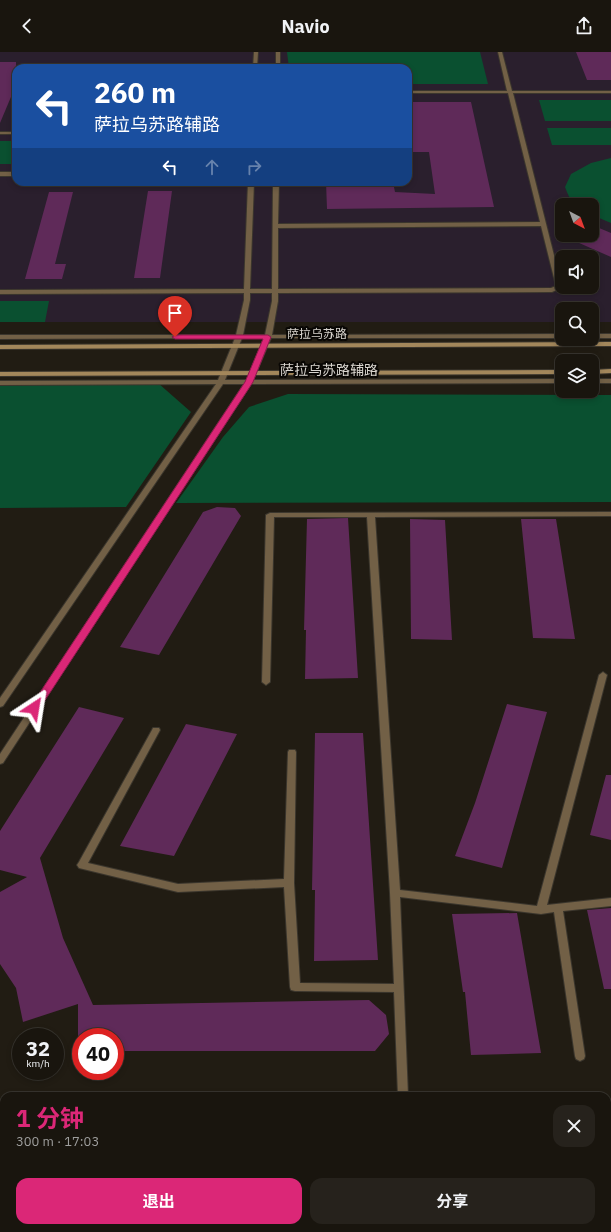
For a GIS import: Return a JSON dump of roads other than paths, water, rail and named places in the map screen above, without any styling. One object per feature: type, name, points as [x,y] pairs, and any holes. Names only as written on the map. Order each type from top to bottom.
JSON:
[{"type":"main road","name":"萨拉乌苏路","points":[[0,347],[611,344]]},
{"type":"main road","points":[[599,372],[611,371]]},
{"type":"main road","points":[[0,374],[555,372]]},
{"type":"street","points":[[255,64],[256,52]]},
{"type":"street","points":[[278,52],[278,64]]},
{"type":"street","points":[[0,292],[552,290],[559,287],[500,52]]},
{"type":"street","points":[[412,92],[611,92]]},
{"type":"street","points":[[0,134],[12,133]]},
{"type":"street","points":[[0,174],[12,174]]},
{"type":"street","points":[[0,704],[221,382],[225,374],[239,337],[247,300],[251,186]]},
{"type":"street","points":[[0,761],[253,374],[268,337],[275,301],[276,186]]},
{"type":"street","points":[[276,226],[542,224]]},
{"type":"street","points":[[0,337],[555,336]]},
{"type":"street","points":[[599,336],[611,336]]},
{"type":"street","points":[[599,381],[611,381]]},
{"type":"street","name":"萨拉乌苏路辅路","points":[[0,383],[555,382]]},
{"type":"street","points":[[266,682],[270,515],[611,514]]},
{"type":"street","points":[[371,515],[395,893],[403,1092]]},
{"type":"street","points":[[541,910],[603,675]]},
{"type":"street","points":[[156,730],[82,865],[178,888],[289,883]]},
{"type":"street","points":[[292,752],[289,883],[295,987],[398,988]]},
{"type":"street","points":[[395,893],[541,910],[611,902]]},
{"type":"street","points":[[558,908],[580,1056]]}]
